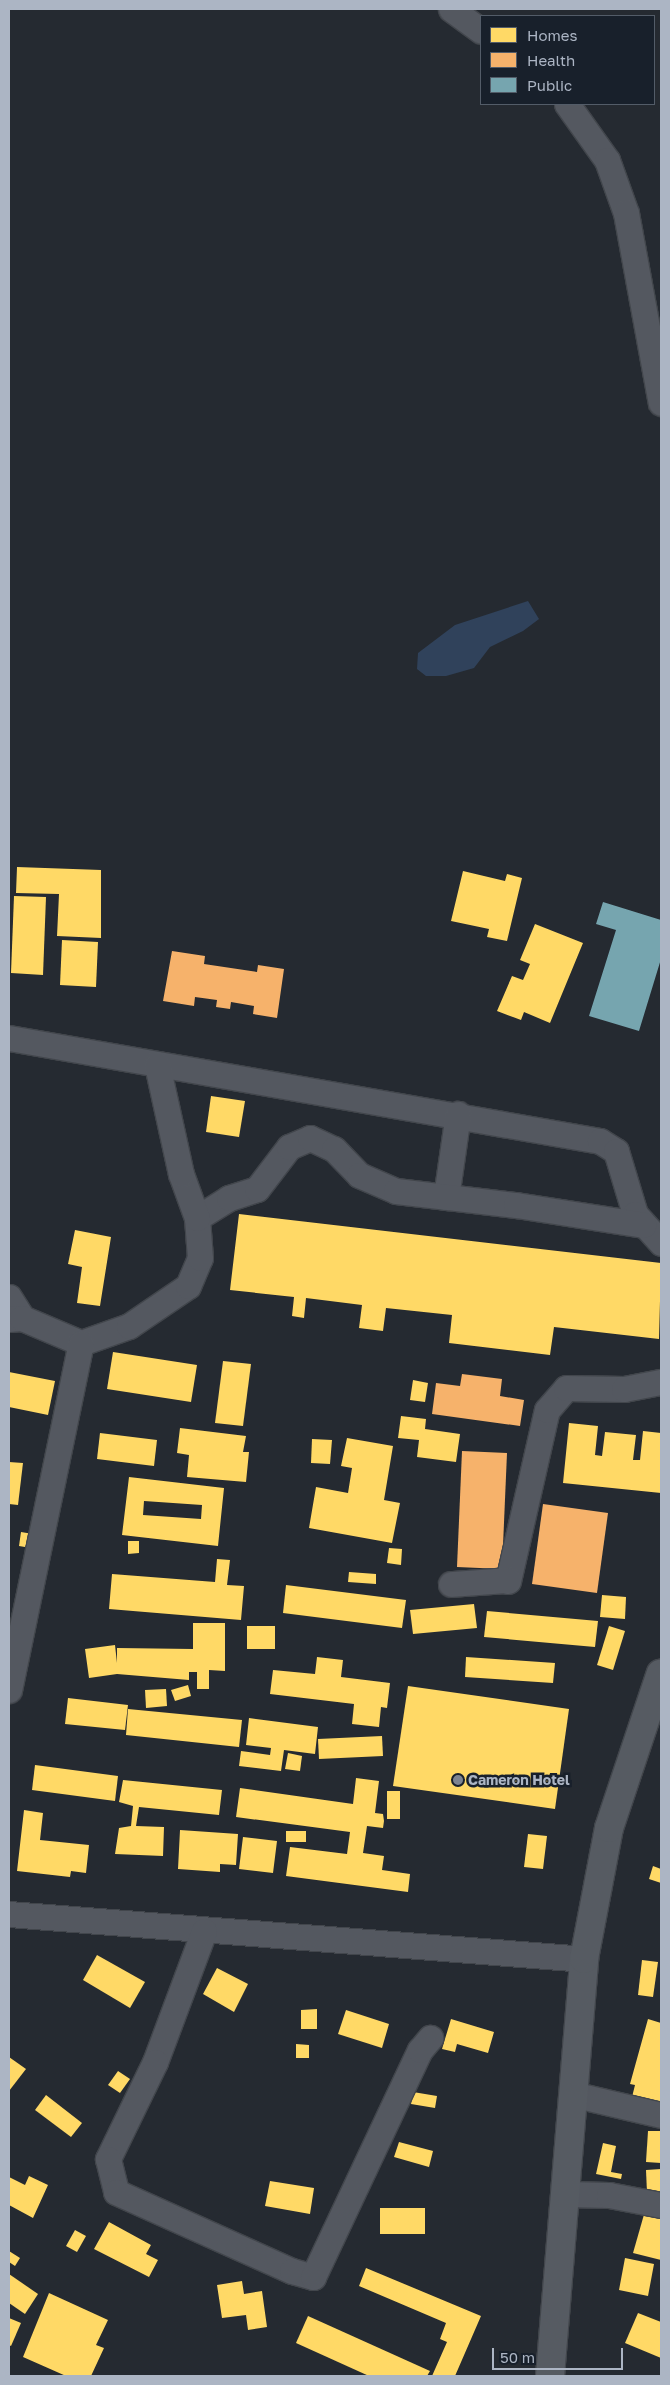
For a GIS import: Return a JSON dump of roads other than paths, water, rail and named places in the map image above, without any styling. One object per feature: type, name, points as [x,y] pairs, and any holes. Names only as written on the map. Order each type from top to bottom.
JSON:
[{"type":"main road","points":[[550,2376],[584,1959],[609,1828],[661,1673]]},
{"type":"street","points":[[451,9],[480,30]]},
{"type":"street","points":[[567,105],[607,160],[626,213],[661,402]]},
{"type":"street","points":[[9,1038],[156,1065],[458,1114],[600,1141],[611,1147],[620,1159],[628,1199],[643,1225],[661,1242]]},
{"type":"street","points":[[9,1297],[15,1319],[81,1343],[129,1326],[188,1286],[200,1258],[198,1218],[181,1174],[156,1065]]},
{"type":"street","points":[[446,1197],[458,1114]]},
{"type":"street","points":[[198,1218],[229,1198],[257,1189],[288,1147],[310,1138],[334,1149],[359,1175],[396,1191],[643,1225]]},
{"type":"street","points":[[9,1690],[81,1343]]},
{"type":"street","points":[[451,1584],[508,1581],[547,1410],[566,1388],[624,1389],[661,1382]]},
{"type":"street","points":[[9,1914],[204,1931],[584,1959]]},
{"type":"street","points":[[204,1931],[155,2062],[108,2160],[116,2192],[292,2271],[313,2277],[420,2050],[430,2038]]},
{"type":"street","points":[[572,2094],[661,2116]]},
{"type":"street","points":[[566,2194],[609,2196],[661,2205]]},
{"type":"water","points":[[528,601],[539,619],[523,631],[490,647],[474,668],[446,676],[426,676],[417,669],[418,653],[455,625]]},
{"type":"place","name":"Cameron Hotel","points":[[458,1780]]}]
